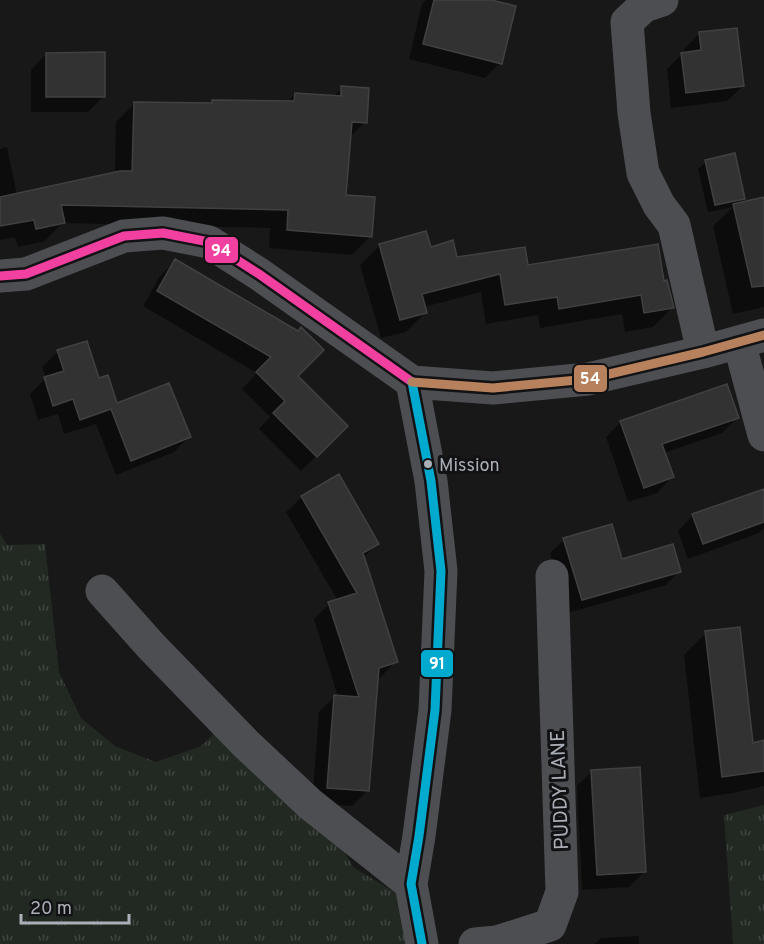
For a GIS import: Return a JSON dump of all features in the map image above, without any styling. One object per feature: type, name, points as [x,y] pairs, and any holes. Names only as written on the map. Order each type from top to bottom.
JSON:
[{"type":"street","points":[[662,0],[644,6],[627,22],[634,113],[643,173],[659,205],[674,225],[703,352]]},
{"type":"street","points":[[0,276],[26,274],[124,236],[163,233],[209,242],[259,274],[412,382],[493,388],[588,379],[752,339],[764,435]]},
{"type":"street","points":[[412,382],[431,481],[441,571],[435,710],[411,884],[422,944]]},
{"type":"street","name":"PUDDY LANE","points":[[475,944],[497,942],[550,925],[562,892],[552,576]]},
{"type":"street","points":[[102,591],[151,646],[246,744],[310,804],[411,884]]},
{"type":"green space","points":[[0,534],[7,545],[45,544],[59,672],[81,718],[115,746],[156,762],[201,746],[216,732],[339,842],[353,867],[396,893],[412,944],[0,944]]},
{"type":"green space","points":[[764,805],[764,944],[733,944],[724,815]]},
{"type":"building","points":[[434,0],[491,0],[516,6],[502,64],[423,44]]},
{"type":"building","points":[[737,28],[744,86],[686,93],[681,53],[701,50],[699,32]]},
{"type":"building","points":[[105,52],[105,97],[46,97],[46,53]]},
{"type":"building","points":[[341,86],[369,88],[367,123],[352,122],[346,195],[375,197],[372,237],[287,230],[288,210],[61,205],[65,223],[36,229],[34,220],[0,226],[0,197],[120,171],[132,171],[134,102],[294,101],[295,93],[341,96]]},
{"type":"building","points":[[735,153],[745,199],[715,205],[705,160]]},
{"type":"building","points":[[764,197],[764,286],[752,287],[733,204]]},
{"type":"building","points":[[426,231],[431,247],[453,240],[457,257],[525,247],[528,265],[658,244],[664,281],[667,280],[674,308],[644,313],[641,295],[559,309],[557,297],[505,305],[500,274],[422,294],[427,313],[400,320],[379,244]]},
{"type":"building","points":[[175,259],[298,331],[301,327],[324,350],[298,376],[348,426],[317,457],[273,413],[285,401],[256,372],[271,357],[157,291]]},
{"type":"building","points":[[87,341],[99,378],[108,375],[117,403],[169,383],[191,437],[131,461],[111,409],[80,420],[73,399],[53,406],[44,377],[64,371],[57,350]]},
{"type":"building","points":[[727,384],[739,418],[662,444],[674,477],[644,488],[620,421]]},
{"type":"building","points":[[339,474],[379,544],[363,553],[398,662],[379,668],[369,791],[327,788],[334,695],[359,697],[328,602],[357,593],[301,496]]},
{"type":"building","points":[[764,489],[764,522],[703,544],[692,514]]},
{"type":"building","points":[[612,524],[622,559],[673,544],[681,572],[582,600],[563,538]]},
{"type":"building","points":[[740,627],[753,743],[764,740],[764,771],[722,777],[705,631]]},
{"type":"building","points":[[640,767],[646,872],[597,875],[591,770]]},
{"type":"transit line","name":"94","points":[[0,276],[26,274],[124,236],[163,233],[209,242],[259,274],[412,382]]},
{"type":"transit line","name":"54","points":[[412,382],[493,388],[588,379],[764,335]]},
{"type":"transit line","name":"91","points":[[412,382],[431,481],[441,571],[435,710],[411,884],[422,944]]},
{"type":"place","name":"Mission","points":[[428,464]]}]
